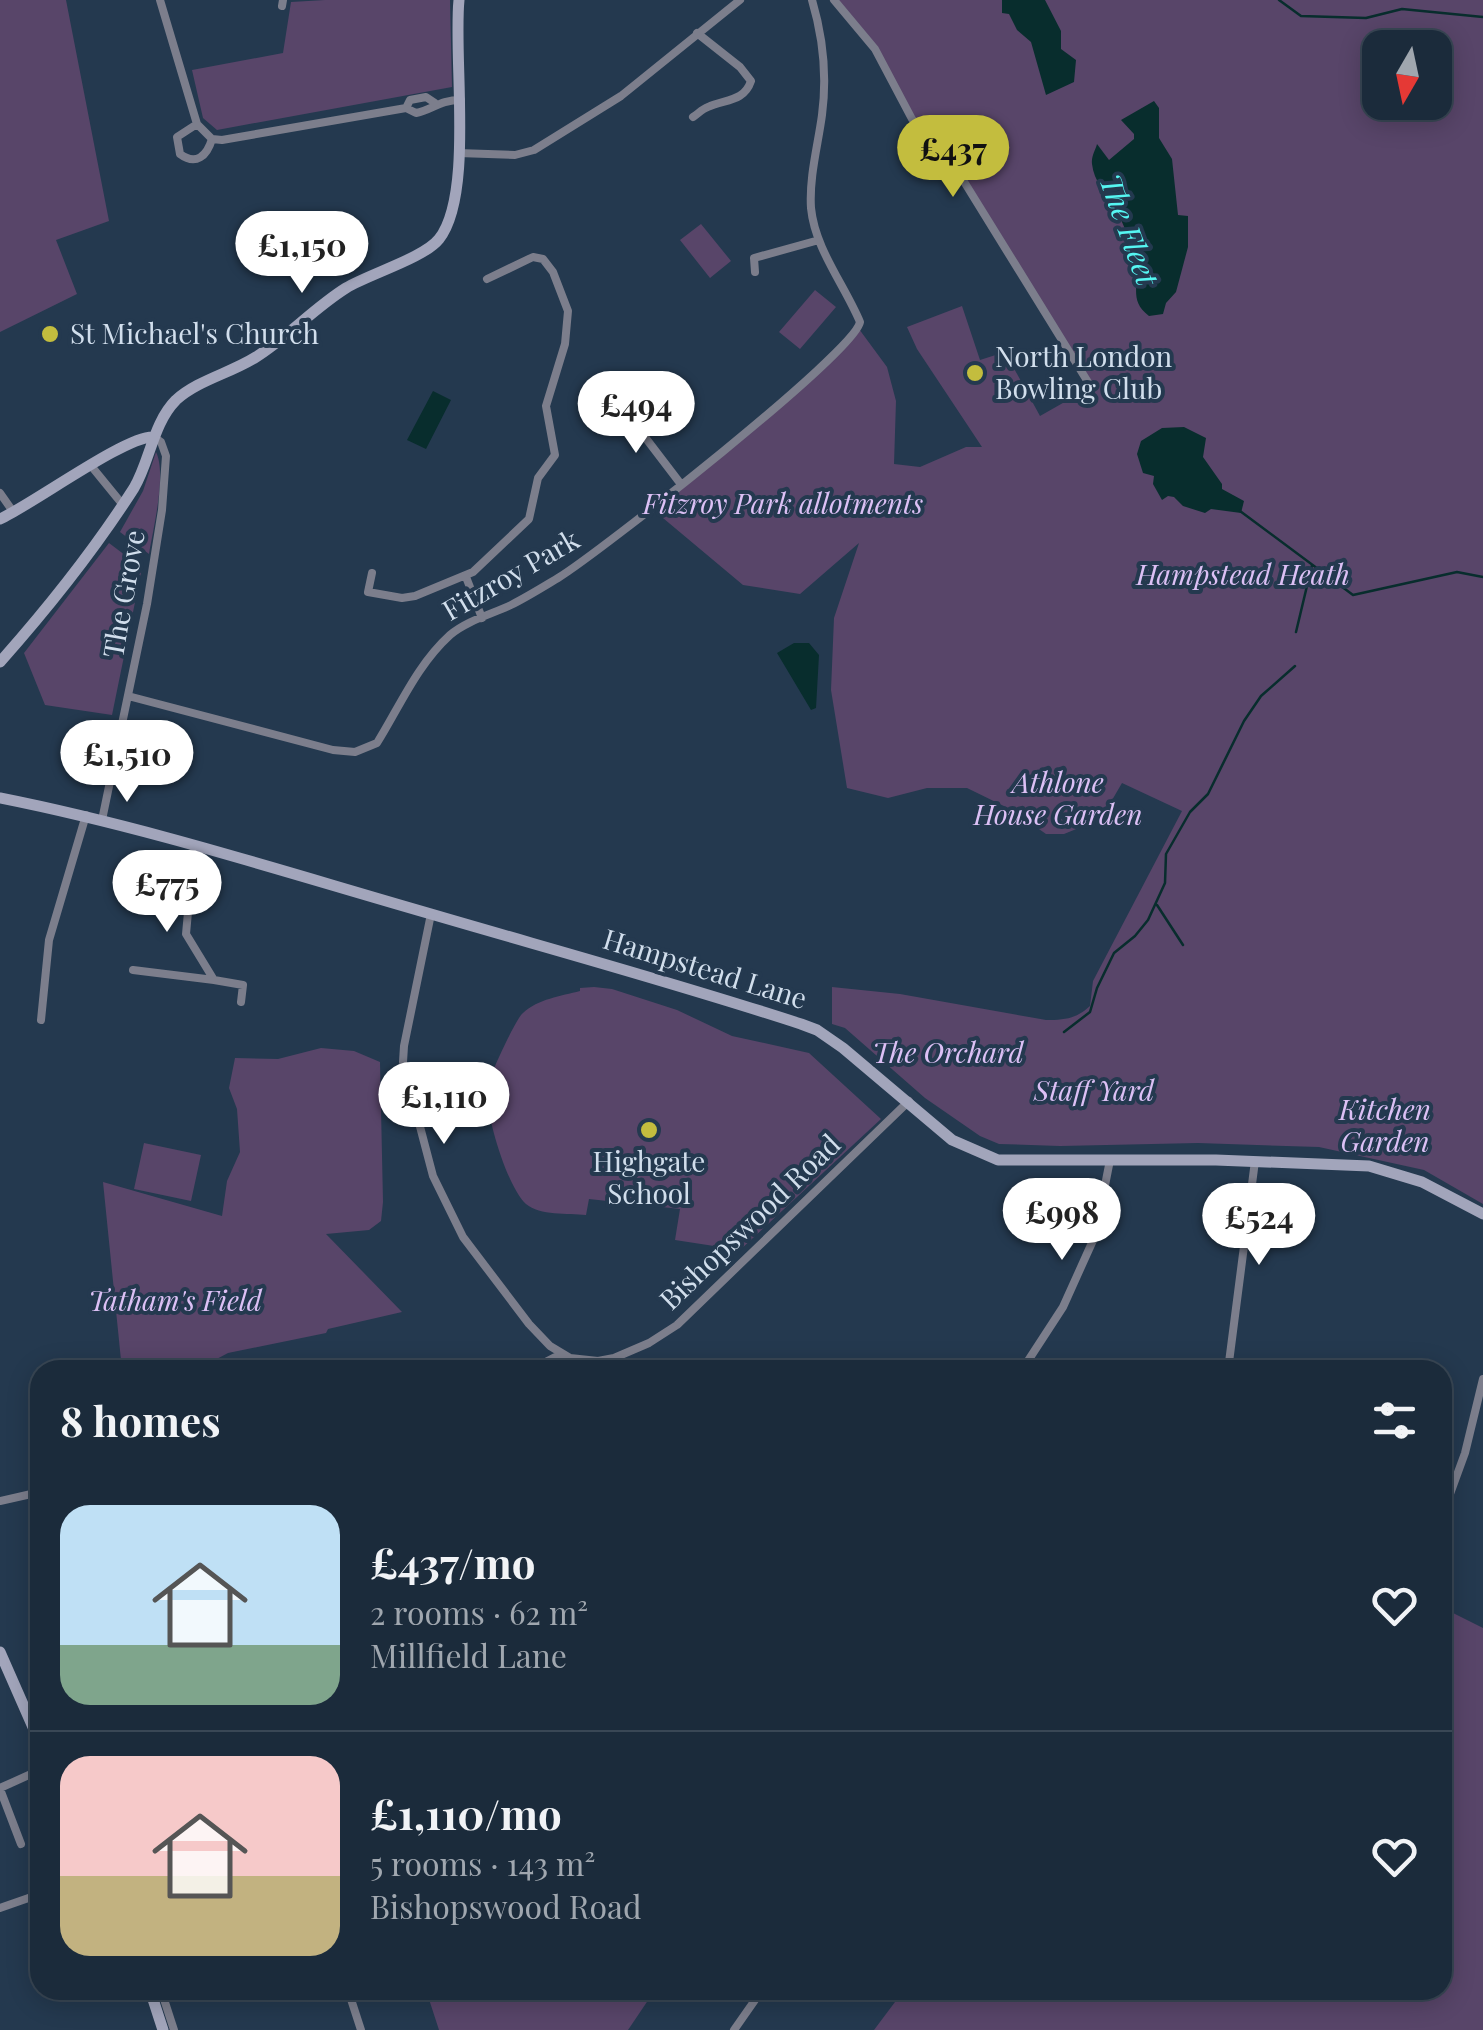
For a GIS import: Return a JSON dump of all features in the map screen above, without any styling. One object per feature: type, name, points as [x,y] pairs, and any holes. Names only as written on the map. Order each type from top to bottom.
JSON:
[{"type":"main road","points":[[0,662],[107,530],[137,483],[172,404],[252,360],[347,288],[439,240],[452,214],[458,154],[459,0]]},
{"type":"main road","points":[[0,519],[92,467],[120,446],[143,436],[154,438]]},
{"type":"main road","name":"Hampstead Lane","points":[[0,798],[86,815],[669,982],[817,1030],[909,1101],[952,1140],[998,1160],[1255,1161],[1369,1166],[1422,1182],[1483,1214]]},
{"type":"main road","points":[[0,1652],[30,1720]]},
{"type":"main road","points":[[153,2000],[163,2030]]},
{"type":"street","points":[[160,0],[196,124],[212,139],[406,108],[416,113],[434,103],[461,100]]},
{"type":"street","points":[[458,154],[515,155],[534,150],[621,96],[740,0]]},
{"type":"street","name":"Fitzroy Park","points":[[128,696],[333,750],[355,752],[377,742],[420,669],[454,631],[515,603],[594,555],[781,404],[858,329],[860,322],[820,240],[812,211],[811,190],[822,109],[822,34],[812,0]]},
{"type":"street","points":[[834,0],[875,49],[912,118],[963,180],[1092,388]]},
{"type":"street","points":[[693,118],[708,106],[739,97],[751,81],[740,67],[696,33]]},
{"type":"street","points":[[196,124],[177,137],[180,154],[198,159],[206,154],[212,139]]},
{"type":"street","points":[[755,272],[754,258],[820,240]]},
{"type":"street","points":[[372,573],[368,592],[402,598],[466,576],[529,519],[538,478],[556,455],[546,406],[568,328],[561,288],[543,259],[532,258],[487,279]]},
{"type":"street","points":[[622,407],[680,483]]},
{"type":"street","name":"The Grove","points":[[102,820],[154,567],[166,456],[162,442],[154,438]]},
{"type":"street","points":[[92,467],[122,505]]},
{"type":"street","points":[[0,493],[14,512]]},
{"type":"street","points":[[466,576],[482,618]]},
{"type":"street","points":[[42,1020],[49,940],[86,815]]},
{"type":"street","points":[[194,846],[186,934],[214,980]]},
{"type":"street","points":[[431,914],[403,1056],[432,1176],[477,1257],[529,1324],[560,1354],[549,1360]]},
{"type":"street","points":[[133,970],[243,985],[240,1002]]},
{"type":"street","name":"Bishopswood Road","points":[[560,1354],[582,1360],[614,1358],[677,1325],[909,1101]]},
{"type":"street","points":[[1029,1360],[1063,1307],[1095,1236],[1110,1160]]},
{"type":"street","points":[[1229,1360],[1255,1161]]},
{"type":"street","points":[[1452,1489],[1483,1379]]},
{"type":"street","points":[[0,1502],[30,1494]]},
{"type":"street","points":[[21,1844],[0,1789],[30,1775]]},
{"type":"street","points":[[0,1908],[30,1898]]},
{"type":"street","points":[[164,2000],[174,2030]]},
{"type":"street","points":[[351,2000],[361,2030]]},
{"type":"street","points":[[734,2030],[755,2000]]},
{"type":"green space","points":[[0,0],[66,0],[109,221],[56,240],[77,294],[0,332]]},
{"type":"green space","points":[[450,0],[452,87],[217,130],[203,118],[192,70],[283,53],[291,2]]},
{"type":"green space","name":"Hampstead Heath","points":[[834,0],[1483,0],[1483,1204],[1424,1170],[1319,1147],[999,1144],[980,1136],[925,1098],[845,1028],[832,1024],[832,987],[900,994],[1046,1020],[1080,1014],[1090,1006],[1093,981],[1182,811],[1122,783],[1101,819],[1064,834],[1046,834],[1012,810],[967,788],[927,788],[888,798],[847,788],[831,690],[834,618],[859,543],[800,594],[743,585],[657,513],[680,483],[781,404],[859,329],[887,367],[896,401],[894,464],[920,467],[966,447],[982,447],[917,349],[907,327],[962,306],[980,360],[1005,352],[1040,416],[1091,387],[963,180],[912,119],[895,81]]},
{"type":"green space","points":[[701,224],[731,261],[710,278],[680,240]]},
{"type":"green space","points":[[815,290],[836,307],[800,349],[779,332]]},
{"type":"green space","points":[[156,452],[160,487],[149,554],[120,532],[143,491]]},
{"type":"green space","points":[[109,543],[142,568],[112,715],[45,705],[24,653]]},
{"type":"green space","points":[[594,987],[677,1010],[732,1036],[809,1053],[881,1119],[740,1250],[675,1240],[680,1209],[589,1199],[586,1215],[532,1208],[519,1195],[499,1149],[487,1088],[523,1013],[543,1001]]},
{"type":"green space","name":"Tatham's Field","points":[[321,1048],[354,1051],[380,1062],[381,1221],[369,1230],[326,1234],[402,1312],[328,1329],[326,1333],[228,1353],[215,1360],[121,1360],[103,1182],[222,1216],[227,1181],[240,1152],[237,1109],[229,1088],[235,1058],[278,1059]]},
{"type":"green space","points":[[144,1143],[201,1155],[191,1201],[134,1189]]},
{"type":"green space","points":[[1452,1612],[1483,1628],[1483,2030],[874,2030],[896,2000],[1452,2000]]},
{"type":"green space","points":[[429,2000],[648,2000],[628,2030],[439,2030]]},
{"type":"water","points":[[1002,0],[1045,0],[1061,31],[1061,49],[1076,60],[1074,82],[1046,95],[1031,42],[1017,30],[1009,14],[1002,13]]},
{"type":"water","name":"The Fleet","points":[[1154,101],[1159,108],[1159,138],[1172,159],[1178,215],[1188,216],[1188,247],[1176,292],[1166,303],[1163,314],[1149,316],[1137,299],[1136,266],[1128,235],[1097,181],[1092,161],[1097,144],[1109,160],[1134,139],[1121,120]]},
{"type":"water","points":[[433,391],[451,400],[426,449],[407,440]]},
{"type":"water","points":[[1184,427],[1206,438],[1203,457],[1222,489],[1244,501],[1241,513],[1211,509],[1205,513],[1183,506],[1174,497],[1162,500],[1153,484],[1154,476],[1143,473],[1137,454],[1141,441],[1162,428]]},
{"type":"water","points":[[794,643],[809,643],[819,655],[816,708],[811,710],[777,653]]},
{"type":"waterway","points":[[1279,0],[1301,16],[1366,18],[1402,9],[1483,17]]},
{"type":"waterway","points":[[1240,511],[1353,595],[1457,572],[1483,577]]},
{"type":"waterway","points":[[1296,632],[1312,565]]},
{"type":"waterway","points":[[1064,1032],[1090,1012],[1114,953],[1148,920],[1165,883],[1166,854],[1190,812],[1208,794],[1244,721],[1261,696],[1295,666]]},
{"type":"waterway","points":[[1157,905],[1183,945]]},
{"type":"place","name":"St Michael's Church","points":[[50,334]]},
{"type":"place","name":"North London Bowling Club","points":[[975,373]]},
{"type":"place","name":"Highgate School","points":[[649,1130]]},
{"type":"park label","name":"Fitzroy Park allotments","points":[[783,504]]},
{"type":"park label","name":"Athlone House Garden","points":[[1058,799]]},
{"type":"park label","name":"The Orchard","points":[[948,1053]]},
{"type":"park label","name":"Staff Yard","points":[[1094,1091]]},
{"type":"park label","name":"Kitchen Garden","points":[[1385,1126]]}]
